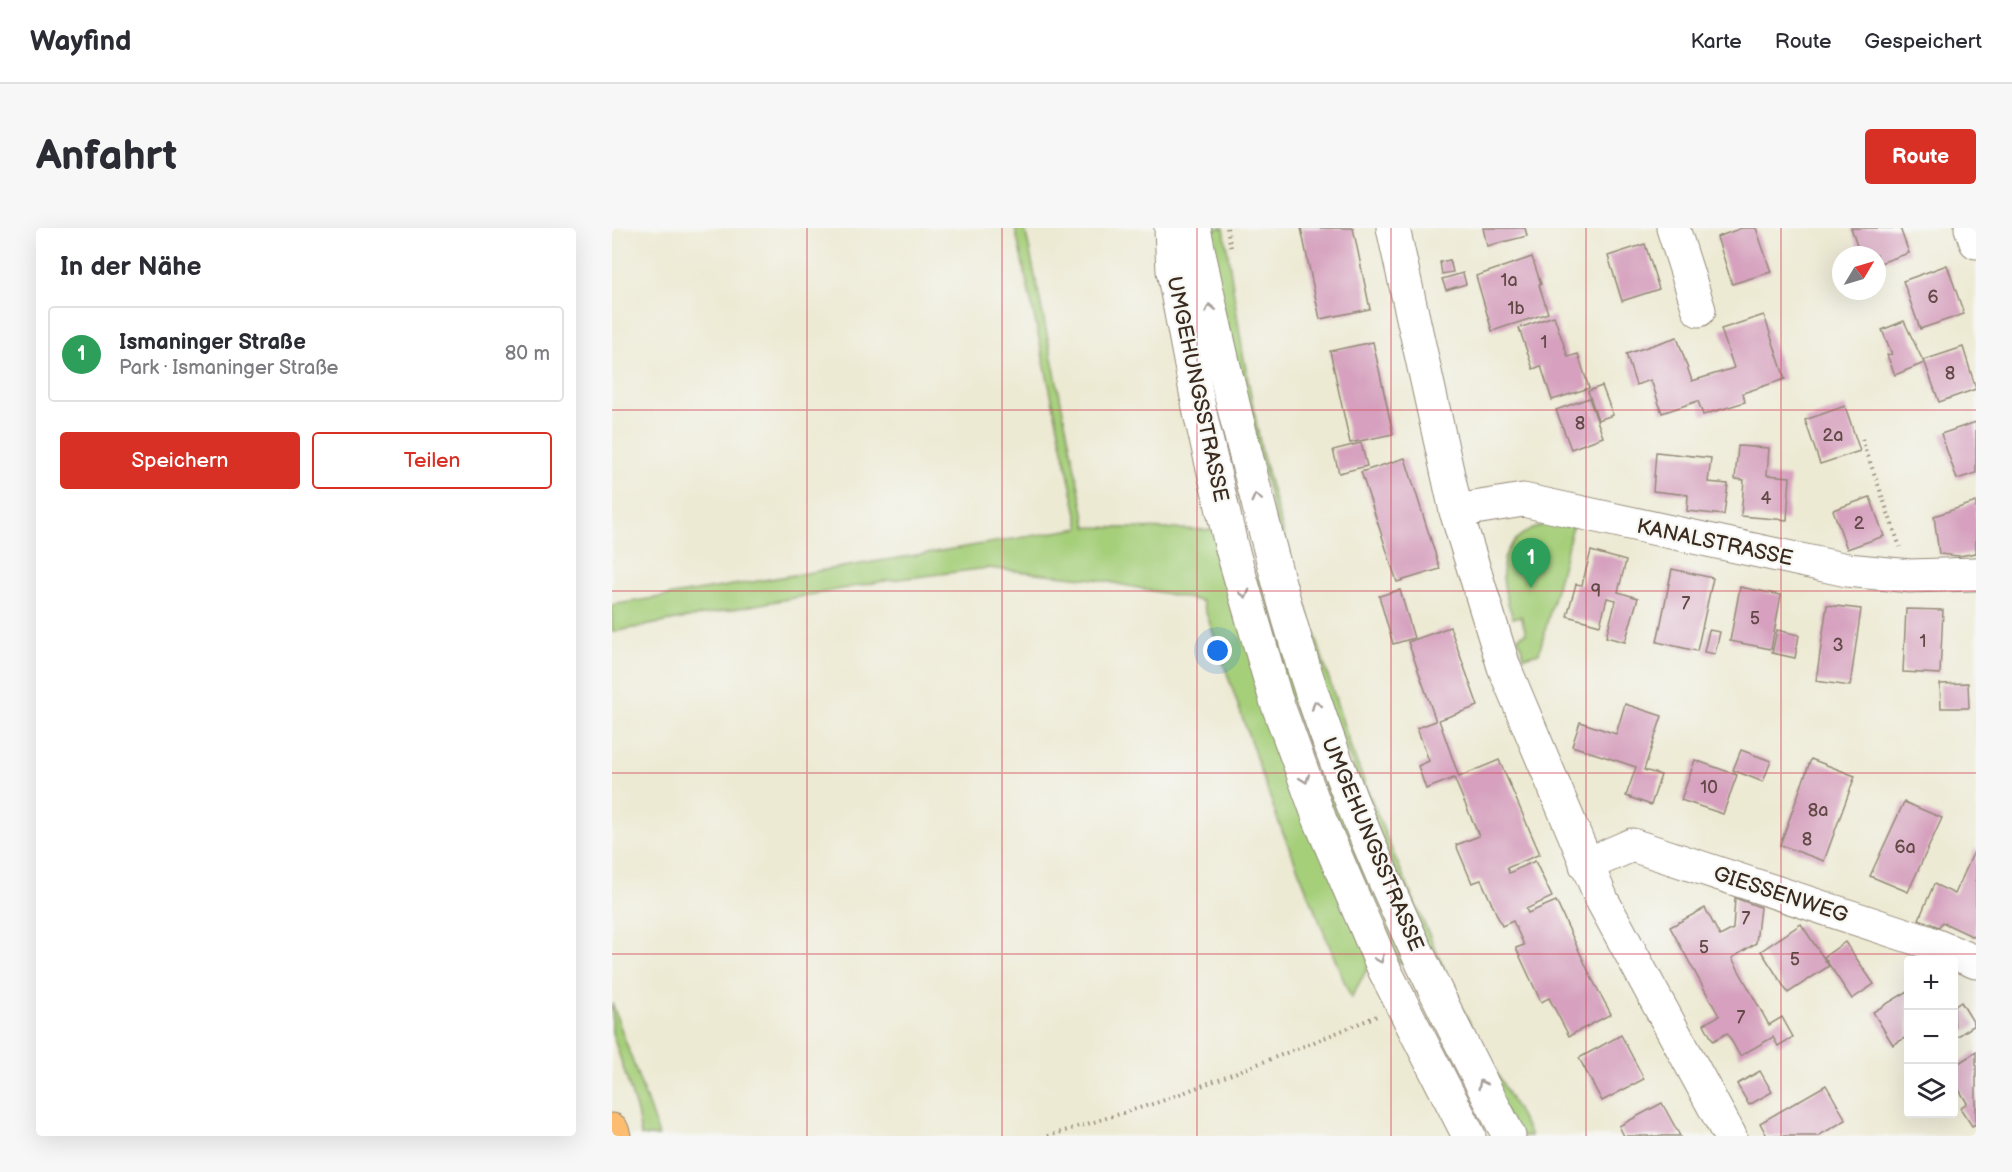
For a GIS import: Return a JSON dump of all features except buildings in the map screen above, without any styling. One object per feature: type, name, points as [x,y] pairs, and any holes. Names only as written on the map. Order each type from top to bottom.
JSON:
[{"type":"street","name":"UMGEHUNGSSTRASSE","points":[[1171,228],[1173,271],[1200,413],[1232,549],[1276,700],[1320,820],[1401,1006],[1469,1136]]},
{"type":"street","name":"UMGEHUNGSSTRASSE","points":[[1194,228],[1231,400],[1285,605],[1312,694],[1378,864],[1435,992],[1509,1136]]},
{"type":"street","points":[[1393,228],[1456,511],[1504,667],[1602,900],[1730,1136]]},
{"type":"street","points":[[1672,228],[1699,309]]},
{"type":"street","points":[[1971,228],[1976,242]]},
{"type":"street","name":"KANALSTRASSE","points":[[1456,511],[1522,500],[1847,570],[1910,576],[1976,574]]},
{"type":"street","points":[[1232,549],[1268,540]]},
{"type":"street","name":"GIESSENWEG","points":[[1586,865],[1632,845],[1927,942],[1976,962]]},
{"type":"path","points":[[1227,228],[1231,251]]},
{"type":"path","points":[[1862,439],[1910,576]]},
{"type":"path","points":[[1048,1136],[1162,1101],[1401,1006]]},
{"type":"green space","points":[[1015,228],[1025,228],[1087,527],[1216,530],[1371,962],[1351,998],[1277,818],[1202,601],[1094,579],[988,568],[884,581],[612,632],[612,605],[1080,528]]},
{"type":"green space","points":[[1202,228],[1224,228],[1243,354],[1262,453],[1289,553],[1352,751],[1388,841],[1459,1003],[1531,1136],[1518,1136],[1450,1009],[1312,665]]},
{"type":"green space","points":[[1546,524],[1573,526],[1539,653],[1524,657],[1518,637],[1526,633],[1521,616],[1513,618],[1508,602],[1504,587],[1504,560],[1508,549],[1517,539]]},
{"type":"green space","points":[[1260,577],[1265,580],[1403,961],[1399,963],[1382,935],[1284,684],[1255,578]]},
{"type":"green space","points":[[612,1003],[659,1136],[641,1136],[637,1112],[612,1032]]},
{"type":"place","name":"Ismaninger Straße","points":[[1531,588]]}]
